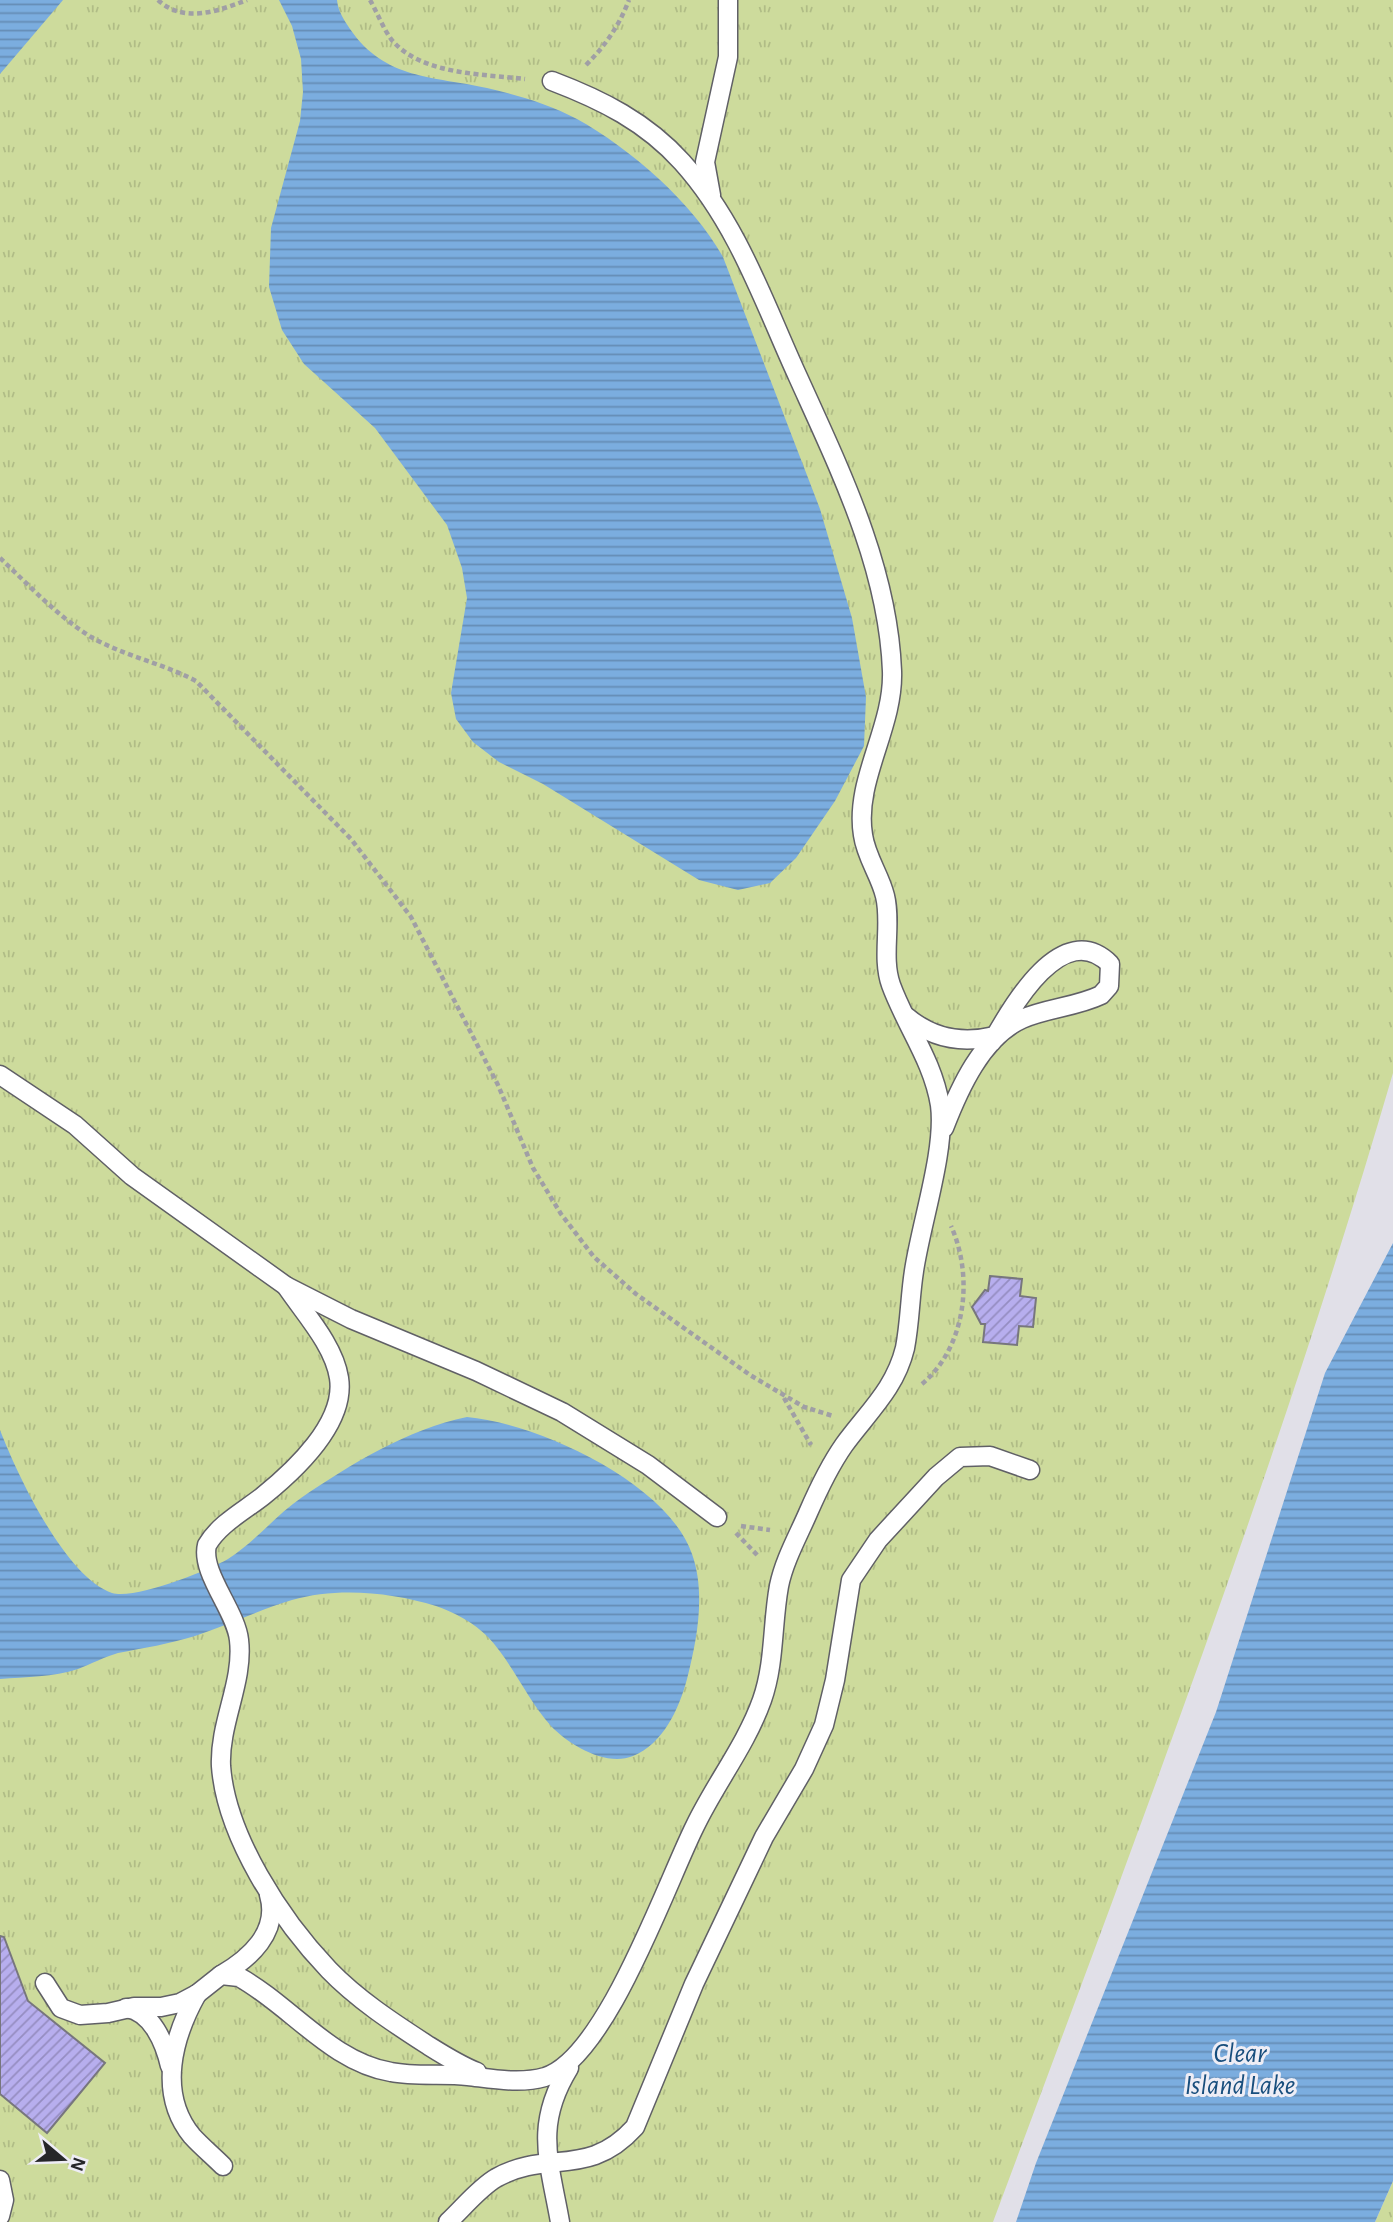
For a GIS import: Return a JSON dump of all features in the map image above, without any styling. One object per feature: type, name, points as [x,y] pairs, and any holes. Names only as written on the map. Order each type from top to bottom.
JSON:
[{"type":"lane","points":[[728,0],[728,57],[705,162],[707,188],[758,282],[825,434],[856,511],[882,603],[890,641],[892,695],[885,729],[864,794],[861,822],[864,845],[887,902],[889,981],[932,1076],[941,1111],[933,1179]]},
{"type":"lane","points":[[552,81],[621,111],[646,128],[678,158],[722,216]]},
{"type":"lane","points":[[560,2222],[549,2163],[548,2117],[553,2094],[618,1993],[695,1824],[760,1705],[771,1668],[780,1583],[810,1508],[840,1450],[895,1378],[906,1341],[914,1272],[942,1133],[953,1105],[993,1039],[1031,985],[1066,951],[1082,949],[1098,952],[1110,964],[1109,986],[1101,995],[1023,1019],[1005,1028],[993,1039],[957,1041],[919,1028],[907,1017]]},
{"type":"lane","points":[[0,1075],[75,1125],[132,1176],[286,1286],[351,1319],[476,1371],[562,1412],[648,1465],[717,1517]]},
{"type":"lane","points":[[286,1286],[331,1354],[340,1380],[335,1408],[317,1443],[297,1468],[212,1536],[205,1552],[239,1639],[237,1669],[222,1735],[224,1787],[233,1822],[276,1903],[322,1962],[368,2004],[465,2068],[502,2080]]},
{"type":"lane","points":[[448,2222],[496,2178],[534,2164],[569,2163],[599,2156],[621,2143],[635,2127],[694,1984],[764,1837],[804,1769],[824,1725],[835,1680],[851,1580],[878,1540],[936,1477],[960,1457],[990,1456],[1030,1470]]},
{"type":"lane","points":[[45,1983],[61,2008],[80,2015],[180,2003],[249,1957],[267,1931],[271,1901],[266,1884]]},
{"type":"lane","points":[[221,1975],[239,1978],[253,1985],[357,2062],[390,2072],[527,2081],[552,2075],[573,2062]]},
{"type":"lane","points":[[171,2073],[186,2014],[197,1994]]},
{"type":"lane","points":[[125,2008],[144,2015],[154,2027],[163,2042],[176,2106],[191,2135],[223,2166]]},
{"type":"lane","points":[[0,2180],[4,2200],[0,2216]]},
{"type":"path","points":[[158,0],[168,9],[213,13],[247,0]]},
{"type":"path","points":[[370,0],[392,39],[411,55],[438,66],[464,71],[552,81],[584,67],[603,48],[622,20],[629,0]]},
{"type":"path","points":[[0,558],[48,604],[89,635],[118,651],[169,666],[196,681],[325,811],[387,883],[411,916],[498,1084],[533,1168],[561,1214],[594,1258],[669,1318],[750,1376],[804,1408],[847,1418],[922,1384],[938,1371],[954,1339],[964,1284],[965,1265],[950,1222]]},
{"type":"path","points":[[782,1394],[814,1452]]},
{"type":"path","points":[[717,1517],[736,1525],[773,1530],[788,1526],[810,1508]]},
{"type":"path","points":[[717,1517],[759,1558],[774,1584],[778,1603]]},
{"type":"green space","points":[[0,0],[1393,0],[1393,1073],[1303,1363],[1204,1651],[993,2222],[0,2222]]},
{"type":"green space","points":[[1393,2181],[1393,2222],[1375,2222]]},
{"type":"water","points":[[0,0],[63,0],[0,74]]},
{"type":"water","points":[[279,0],[337,0],[344,19],[364,46],[394,67],[429,78],[521,97],[555,109],[598,131],[639,162],[678,198],[723,257],[820,509],[852,618],[866,697],[864,746],[835,801],[796,858],[770,883],[738,890],[699,880],[543,784],[499,762],[473,742],[456,719],[451,693],[467,598],[462,568],[447,525],[375,428],[304,364],[282,330],[269,287],[271,228],[300,121],[303,92],[301,59],[292,26]]},
{"type":"water","name":"Clear Island Lake","points":[[1393,1243],[1393,2181],[1375,2222],[1016,2222],[1036,2163],[1216,1712],[1325,1373]]},
{"type":"water","points":[[467,1417],[528,1431],[596,1461],[656,1503],[678,1528],[692,1554],[699,1584],[699,1600],[697,1633],[687,1679],[668,1724],[644,1750],[622,1759],[611,1759],[578,1747],[551,1726],[497,1647],[476,1627],[436,1606],[383,1595],[345,1592],[309,1596],[195,1636],[118,1653],[69,1672],[0,1679],[0,1430],[18,1472],[60,1546],[94,1583],[112,1593],[123,1594],[171,1583],[228,1559],[301,1498],[360,1461],[423,1430]]},
{"type":"building","points":[[990,1276],[1022,1279],[1020,1296],[1036,1298],[1033,1327],[1019,1326],[1017,1345],[983,1342],[985,1324],[981,1324],[972,1307],[985,1290],[988,1291]]},
{"type":"building","points":[[0,1936],[4,1937],[28,2001],[105,2063],[47,2133],[0,2094]]}]
